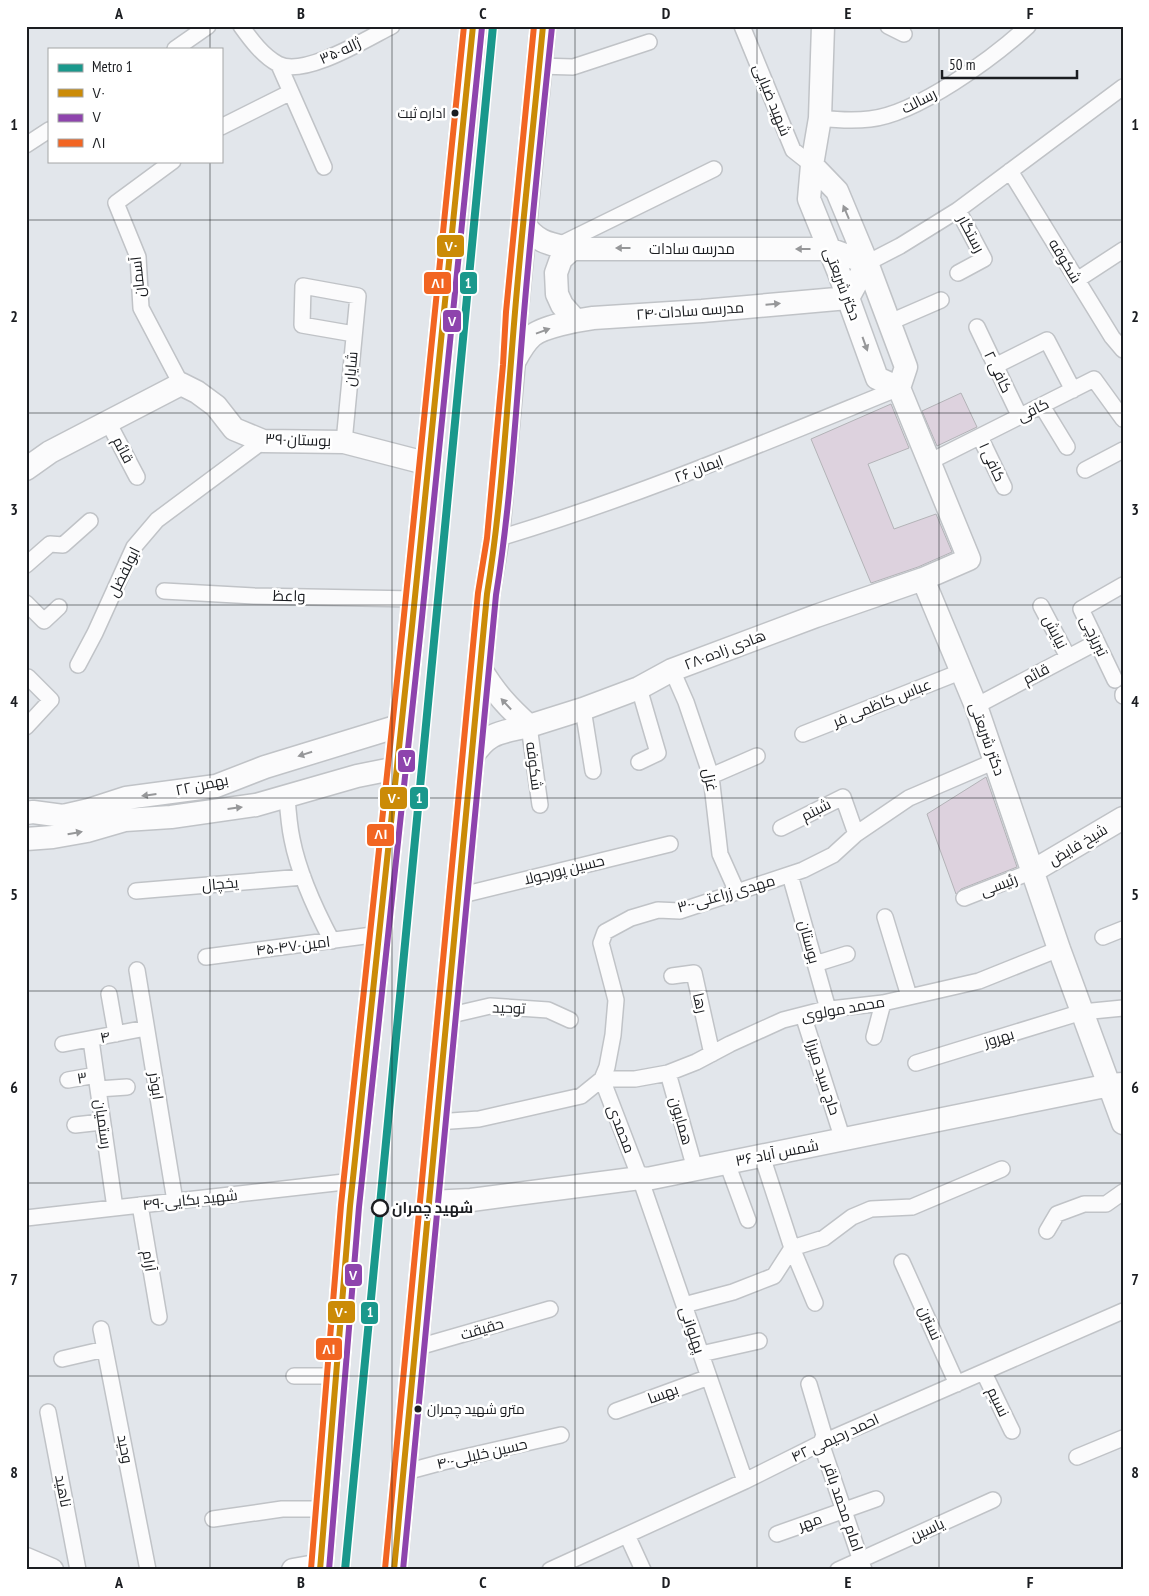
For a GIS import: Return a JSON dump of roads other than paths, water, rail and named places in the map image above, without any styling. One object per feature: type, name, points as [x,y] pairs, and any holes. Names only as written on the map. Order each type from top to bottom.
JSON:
[{"type":"main road","points":[[321,1567],[353,1181],[402,725],[473,26]]},
{"type":"main road","points":[[394,1570],[480,668],[488,588],[496,539],[543,26]]},
{"type":"street","points":[[176,48],[208,26]]},
{"type":"street","points":[[241,26],[258,48],[279,65],[324,167]]},
{"type":"street","name":"۳۵-ژاله","points":[[279,65],[295,67],[322,62],[392,26]]},
{"type":"street","name":"شهید ضیایی","points":[[742,26],[793,150],[812,165]]},
{"type":"street","name":"دکتر شریعتی","points":[[812,165],[836,191],[867,263],[906,367],[899,388],[877,378],[830,249],[809,199],[812,165],[820,118],[823,26]]},
{"type":"street","points":[[888,26],[904,34]]},
{"type":"street","name":"رسالت","points":[[820,118],[836,120],[871,119],[902,111],[950,85],[1015,38],[1028,26]]},
{"type":"street","points":[[539,66],[573,67],[649,42]]},
{"type":"street","points":[[848,298],[867,263],[900,246],[958,210],[1123,87]]},
{"type":"street","points":[[222,126],[291,92]]},
{"type":"street","points":[[26,145],[48,131]]},
{"type":"street","name":"آسمان","points":[[171,162],[116,202],[138,257],[141,308],[181,384]]},
{"type":"street","points":[[576,320],[562,305],[557,294],[556,273],[564,247],[714,169]]},
{"type":"street","name":"شکوفه","points":[[1010,171],[1112,336],[1123,350]]},
{"type":"street","name":"رستگار","points":[[958,210],[984,259],[958,273]]},
{"type":"street","name":"مدرسه سادات","points":[[524,224],[541,241],[564,247],[830,249],[867,263]]},
{"type":"street","points":[[1077,280],[1123,250]]},
{"type":"street","name":"شایان","points":[[344,442],[358,296],[303,286],[302,325],[354,334]]},
{"type":"street","name":"۲۴-مدرسه سادات","points":[[512,366],[522,347],[533,335],[576,320],[848,298]]},
{"type":"street","points":[[888,323],[941,300]]},
{"type":"street","name":"کافی ۲","points":[[976,327],[1020,417]]},
{"type":"street","points":[[995,366],[1048,340],[1073,390]]},
{"type":"street","name":"کافی","points":[[929,462],[1094,379],[1123,419]]},
{"type":"street","points":[[26,469],[50,452],[181,384]]},
{"type":"street","name":"۳۹-بوستان","points":[[181,384],[197,392],[216,406],[234,429],[263,441],[344,442],[429,464]]},
{"type":"street","points":[[899,388],[969,559],[923,579]]},
{"type":"street","name":"۲۶ ایمان","points":[[496,539],[537,527],[688,474],[899,388]]},
{"type":"street","points":[[1042,406],[1067,447]]},
{"type":"street","name":"قائم","points":[[108,422],[137,477]]},
{"type":"street","name":"کافی ۱","points":[[980,437],[1004,487]]},
{"type":"street","name":"ابولفضل","points":[[78,665],[134,547],[157,520],[263,441]]},
{"type":"street","points":[[1085,470],[1123,450]]},
{"type":"street","points":[[26,566],[50,544],[64,545],[90,521]]},
{"type":"street","name":"دکتر شریعتی","points":[[923,579],[960,672],[976,706],[1082,1012],[1116,1085],[1123,1123]]},
{"type":"street","name":"۲۸-هادی زاده","points":[[472,757],[481,744],[493,735],[583,709],[639,688],[672,670],[816,616],[923,579]]},
{"type":"street","name":"تبریزچی","points":[[1115,680],[1081,609],[1123,585]]},
{"type":"street","name":"واعظ","points":[[164,591],[254,596],[415,599]]},
{"type":"street","points":[[26,603],[44,621],[59,607]]},
{"type":"street","name":"نیایش","points":[[1042,606],[1068,657]]},
{"type":"street","name":"قائم","points":[[976,706],[1097,642]]},
{"type":"street","points":[[480,668],[494,691],[529,726]]},
{"type":"street","name":"غزل","points":[[672,670],[686,702],[711,776],[720,854],[737,892]]},
{"type":"street","name":"عباس کاظمی فر","points":[[803,734],[960,672]]},
{"type":"street","points":[[26,727],[51,700],[28,677]]},
{"type":"street","points":[[639,688],[658,753],[639,762]]},
{"type":"street","points":[[583,709],[593,771]]},
{"type":"street","name":"۲۲ بهمن","points":[[26,813],[33,812],[63,816],[126,798],[216,786],[264,767],[402,725]]},
{"type":"street","name":"شکوفه","points":[[529,726],[540,806]]},
{"type":"street","points":[[334,745],[346,755],[349,762],[348,772],[341,781]]},
{"type":"street","points":[[711,776],[757,756]]},
{"type":"street","name":"۳۰-مهدی زراعتی","points":[[602,1079],[607,1067],[613,1035],[616,1000],[601,943],[604,932],[631,918],[658,910],[680,911],[790,874],[834,855],[856,834],[909,798],[996,761]]},
{"type":"street","name":"۲۲ بهمن","points":[[26,839],[53,837],[87,831],[125,820],[172,817],[256,805],[341,781],[397,768]]},
{"type":"street","points":[[286,797],[292,840],[303,877],[332,941]]},
{"type":"street","name":"شبنم","points":[[781,828],[842,797],[856,834]]},
{"type":"street","name":"شیخ فایض","points":[[1033,872],[1123,818]]},
{"type":"street","name":"حسین پورجولا","points":[[458,896],[670,844]]},
{"type":"street","name":"رئیسی","points":[[964,898],[1033,872]]},
{"type":"street","name":"بوستان","points":[[790,874],[828,1009]]},
{"type":"street","name":"یخچال","points":[[136,891],[303,877]]},
{"type":"street","points":[[884,917],[909,996]]},
{"type":"street","points":[[1103,937],[1123,929]]},
{"type":"street","name":"۴۵-۴۷-امین","points":[[206,957],[380,934]]},
{"type":"street","name":"محمد مولوی","points":[[602,1079],[635,1078],[668,1073],[696,1062],[783,1020],[828,1009],[882,1002],[979,981],[1059,949]]},
{"type":"street","points":[[815,964],[846,954]]},
{"type":"street","name":"ابوذر","points":[[137,970],[175,1201]]},
{"type":"street","name":"رها","points":[[672,976],[694,973],[712,1054]]},
{"type":"street","points":[[109,994],[116,1034]]},
{"type":"street","points":[[874,1037],[882,1002]]},
{"type":"street","name":"توحید","points":[[447,1016],[490,1006],[548,1010],[570,1020]]},
{"type":"street","name":"بهروز","points":[[916,1063],[1082,1012],[1123,1008]]},
{"type":"street","name":"حاج سید میرزا","points":[[803,1015],[843,1140]]},
{"type":"street","name":"۴","points":[[63,1044],[146,1028]]},
{"type":"street","name":"رستمیان","points":[[90,1040],[115,1208]]},
{"type":"street","name":"همایون","points":[[668,1073],[695,1169]]},
{"type":"street","points":[[437,1122],[479,1118],[581,1096],[602,1079]]},
{"type":"street","name":"محمدی","points":[[602,1079],[640,1178]]},
{"type":"street","name":"۳","points":[[68,1080],[127,1087]]},
{"type":"street","name":"شمس آباد ۳۶","points":[[429,1202],[471,1200],[640,1178],[647,1179],[1116,1085]]},
{"type":"street","points":[[75,1125],[102,1122]]},
{"type":"street","points":[[762,1156],[792,1248],[815,1303]]},
{"type":"street","points":[[727,1163],[748,1220]]},
{"type":"street","points":[[684,1305],[733,1292],[774,1276],[792,1248],[824,1238],[852,1217],[871,1209],[912,1207],[1002,1169]]},
{"type":"street","name":"پهلوانی","points":[[640,1178],[745,1481]]},
{"type":"street","name":"۴۹-شهید بکایی","points":[[26,1218],[353,1181]]},
{"type":"street","points":[[1047,1231],[1057,1214],[1084,1204],[1106,1204],[1123,1192]]},
{"type":"street","name":"آرام","points":[[140,1205],[158,1317]]},
{"type":"street","name":"نسترن","points":[[902,1262],[957,1384]]},
{"type":"street","name":"حقیقت","points":[[415,1348],[550,1309]]},
{"type":"street","name":"۴۲ احمد رحیمی","points":[[550,1570],[745,1481],[821,1443],[1123,1311]]},
{"type":"street","name":"وحید","points":[[101,1329],[148,1570]]},
{"type":"street","points":[[701,1354],[759,1341]]},
{"type":"street","points":[[62,1359],[105,1349]]},
{"type":"street","name":"نسیم","points":[[984,1373],[1012,1431]]},
{"type":"street","points":[[294,1376],[336,1376]]},
{"type":"street","name":"بهسا","points":[[616,1411],[709,1377]]},
{"type":"street","name":"امام محمد باقر","points":[[809,1384],[824,1435],[821,1443],[862,1565]]},
{"type":"street","name":"ناهید","points":[[48,1412],[78,1570]]},
{"type":"street","name":"۴۰-حسین خلیلی","points":[[402,1473],[561,1435]]},
{"type":"street","points":[[1077,1457],[1123,1438]]},
{"type":"street","name":"مهر","points":[[777,1534],[876,1499]]},
{"type":"street","name":"یاسین","points":[[838,1570],[862,1565],[993,1500]]},
{"type":"street","points":[[213,1519],[282,1509],[326,1509]]},
{"type":"street","points":[[627,1535],[643,1570]]},
{"type":"street","points":[[26,1559],[52,1570]]},
{"type":"street","points":[[293,1570],[321,1567]]},
{"type":"metro line","name":"1","points":[[345,1570],[493,26]]},
{"type":"place","name":"اداره ثبت","points":[[455,113]]},
{"type":"place","name":"شهید چمران","points":[[380,1208]]},
{"type":"place","name":"مترو شهید چمران","points":[[418,1409]]}]
